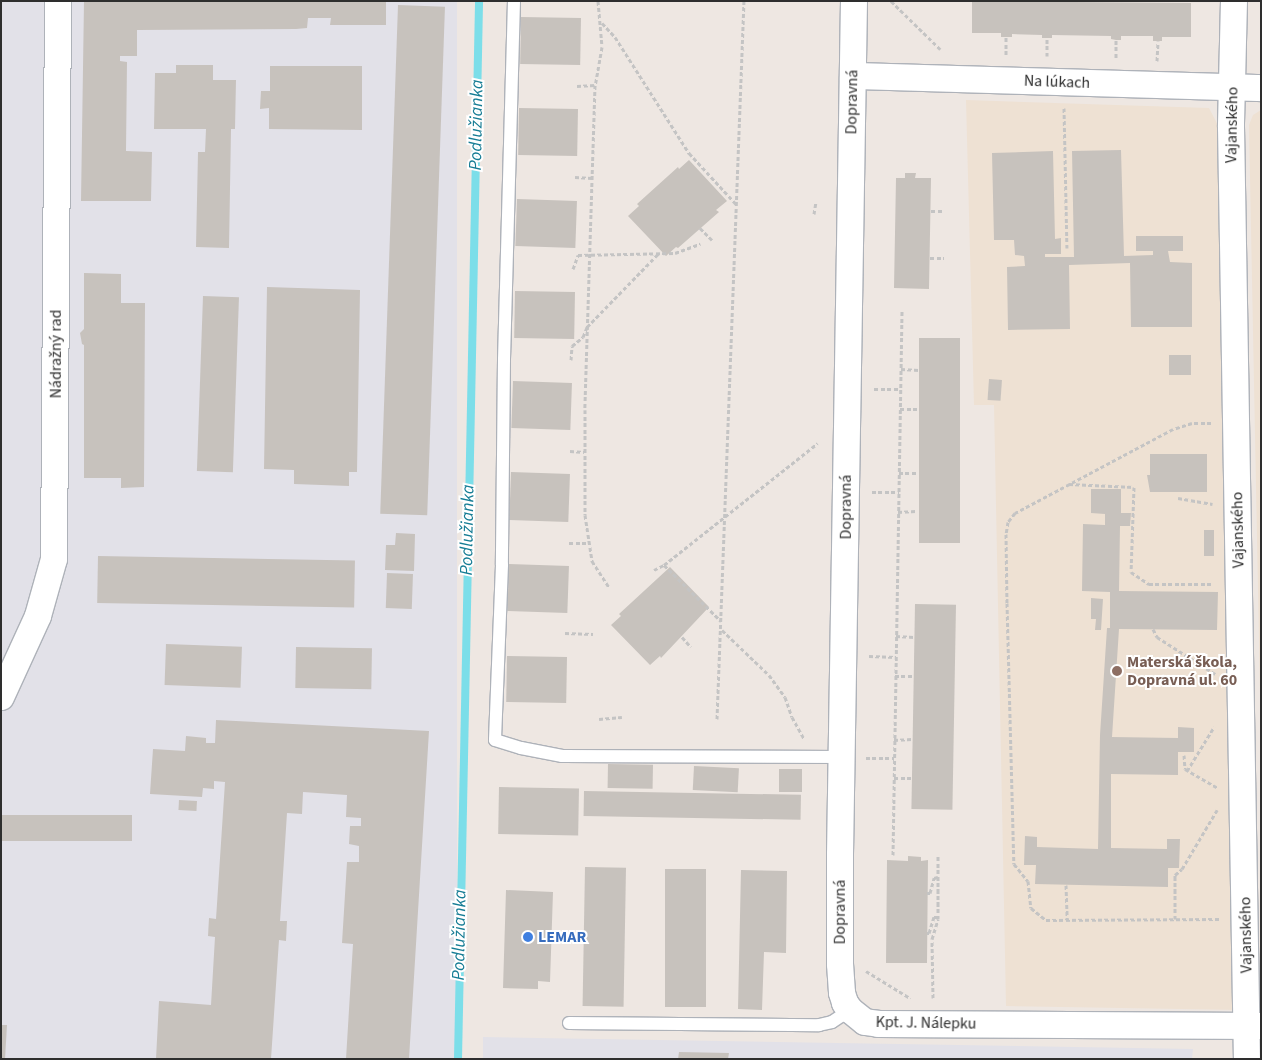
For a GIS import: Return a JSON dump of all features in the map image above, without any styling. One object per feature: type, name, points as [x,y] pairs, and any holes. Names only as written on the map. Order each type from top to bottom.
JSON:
[{"type":"street","name":"Nádražný rad","points":[[1,697],[38,616],[54,559],[58,1]]},
{"type":"street","name":"Dopravná","points":[[850,1010],[842,993],[840,964],[854,1]]},
{"type":"street","name":"Vajanského","points":[[1234,1],[1231,127],[1236,423],[1246,919],[1254,1027],[1248,1059]]},
{"type":"street","name":"Na lúkach","points":[[853,76],[1261,88]]},
{"type":"street","name":"Kpt. J. Nálepku","points":[[850,1010],[865,1022],[879,1024],[1085,1024],[1254,1027]]},
{"type":"lane","points":[[514,1],[504,360],[502,565],[496,740],[522,748],[562,756],[843,757]]},
{"type":"lane","points":[[569,1023],[819,1025],[832,1022],[850,1010]]},
{"type":"path","points":[[598,1],[602,22],[602,48],[595,86],[585,515],[592,561],[609,588]]},
{"type":"path","points":[[717,719],[744,1]]},
{"type":"path","points":[[891,1],[940,49]]},
{"type":"path","points":[[602,22],[615,37],[689,153],[736,205]]},
{"type":"path","points":[[1006,37],[1006,48]]},
{"type":"path","points":[[1047,38],[1047,49]]},
{"type":"path","points":[[1116,40],[1116,51]]},
{"type":"path","points":[[1158,41],[1158,52]]},
{"type":"path","points":[[1063,82],[1067,248]]},
{"type":"path","points":[[577,86],[595,86]]},
{"type":"path","points":[[575,177],[592,178]]},
{"type":"path","points":[[814,214],[816,202]]},
{"type":"path","points":[[931,211],[944,211]]},
{"type":"path","points":[[700,228],[712,240]]},
{"type":"path","points":[[572,269],[578,255],[675,253],[700,244]]},
{"type":"path","points":[[571,360],[572,346],[583,337],[588,327],[659,253]]},
{"type":"path","points":[[930,258],[944,258]]},
{"type":"path","points":[[892,855],[902,311]]},
{"type":"path","points":[[901,369],[918,370]]},
{"type":"path","points":[[900,408],[918,409]]},
{"type":"path","points":[[1236,423],[1192,422],[1173,429],[1067,484],[1015,514],[1008,522],[1006,534],[1014,864],[1028,881],[1031,908],[1046,920],[1246,919]]},
{"type":"path","points":[[654,570],[664,565],[725,518],[818,443]]},
{"type":"path","points":[[570,451],[585,452]]},
{"type":"path","points":[[899,473],[916,473]]},
{"type":"path","points":[[1067,484],[1134,487],[1131,572],[1149,584],[1222,584]]},
{"type":"path","points":[[1178,498],[1220,505]]},
{"type":"path","points":[[898,512],[916,511]]},
{"type":"path","points":[[569,543],[588,543]]},
{"type":"path","points":[[664,565],[721,622]]},
{"type":"path","points":[[721,629],[769,675],[784,697],[792,717],[814,757]]},
{"type":"path","points":[[1153,629],[1157,637],[1224,679]]},
{"type":"path","points":[[565,634],[593,634]]},
{"type":"path","points":[[896,636],[914,636]]},
{"type":"path","points":[[682,637],[691,646]]},
{"type":"path","points":[[896,676],[913,676]]},
{"type":"path","points":[[599,719],[622,717]]},
{"type":"path","points":[[1187,770],[1215,726]]},
{"type":"path","points":[[894,740],[912,739]]},
{"type":"path","points":[[1184,755],[1187,770],[1220,789]]},
{"type":"path","points":[[894,778],[911,778]]},
{"type":"path","points":[[1175,919],[1175,875],[1182,869],[1222,801]]},
{"type":"path","points":[[933,999],[932,939],[938,917],[938,855]]},
{"type":"path","points":[[927,893],[930,893],[934,878],[938,877]]},
{"type":"path","points":[[1066,885],[1067,920]]},
{"type":"path","points":[[927,933],[929,933],[934,917],[938,917]]},
{"type":"path","points":[[863,969],[912,999]]},
{"type":"shaded area","points":[[1,1],[457,1],[457,1059],[1,1059]]},
{"type":"shaded area","name":"Materská škola, Dopravná ul. 60","points":[[966,100],[1209,108],[1222,133],[1242,1010],[1006,1006],[994,405],[974,405]]},
{"type":"shaded area","points":[[1261,110],[1260,693],[1249,125],[1253,115]]},
{"type":"shaded area","points":[[483,1037],[1193,1049],[1192,1059],[483,1059]]},
{"type":"building","points":[[84,1],[386,1],[386,25],[330,25],[331,18],[308,18],[307,28],[296,29],[137,30],[137,56],[120,56],[120,61],[127,62],[126,151],[152,152],[151,201],[81,201]]},
{"type":"building","points":[[972,1],[1191,3],[1191,37],[1162,37],[1162,41],[1153,41],[1153,36],[1121,36],[1121,40],[1116,40],[1111,39],[1111,36],[1052,35],[1052,38],[1042,38],[1042,35],[1012,34],[1012,37],[1001,37],[1001,33],[972,33]]},
{"type":"building","points":[[398,5],[445,7],[427,515],[380,514]]},
{"type":"building","points":[[521,17],[581,18],[580,65],[520,64]]},
{"type":"building","points":[[176,65],[213,65],[213,80],[236,80],[235,129],[231,129],[229,248],[196,247],[198,152],[205,152],[206,129],[154,129],[155,73],[176,73]]},
{"type":"building","points":[[270,66],[362,66],[362,130],[269,129],[269,108],[260,109],[261,91],[270,91]]},
{"type":"building","points":[[519,108],[578,109],[577,156],[518,155]]},
{"type":"building","points":[[1121,150],[1124,256],[1153,255],[1153,251],[1136,251],[1136,236],[1183,236],[1183,251],[1168,251],[1170,262],[1192,263],[1192,327],[1131,327],[1130,263],[1069,265],[1070,329],[1008,330],[1007,267],[1025,266],[1024,256],[1015,255],[1014,240],[994,240],[992,153],[1053,151],[1055,239],[1061,238],[1061,254],[1045,254],[1045,257],[1074,257],[1072,151]]},
{"type":"building","points":[[689,160],[727,201],[716,210],[719,212],[678,248],[676,247],[666,256],[628,216],[639,206],[637,204],[678,167],[679,169]]},
{"type":"building","points":[[905,173],[916,173],[915,178],[931,178],[929,289],[894,288],[896,178],[905,178]]},
{"type":"building","points":[[517,199],[577,201],[575,248],[515,246]]},
{"type":"building","points":[[84,273],[121,274],[121,303],[145,303],[144,487],[121,488],[121,478],[84,478],[84,345],[82,344],[80,333],[84,329]]},
{"type":"building","points":[[267,287],[360,290],[357,472],[349,472],[349,486],[294,484],[294,470],[264,469]]},
{"type":"building","points":[[515,291],[575,292],[574,339],[514,338]]},
{"type":"building","points":[[203,296],[239,297],[233,472],[197,471]]},
{"type":"building","points":[[919,338],[960,338],[960,543],[919,543]]},
{"type":"building","points":[[1169,355],[1191,355],[1191,375],[1169,375]]},
{"type":"building","points":[[989,379],[1002,380],[1001,401],[988,400]]},
{"type":"building","points":[[513,381],[572,383],[570,430],[511,428]]},
{"type":"building","points":[[1150,454],[1207,454],[1207,492],[1150,492],[1147,475],[1150,475]]},
{"type":"building","points":[[511,472],[570,474],[568,522],[509,520]]},
{"type":"building","points":[[1091,489],[1121,489],[1121,513],[1131,513],[1130,526],[1120,526],[1119,591],[1218,592],[1217,630],[1119,629],[1112,737],[1178,738],[1178,727],[1194,728],[1194,752],[1178,752],[1178,775],[1111,774],[1111,848],[1167,849],[1167,839],[1180,839],[1179,868],[1168,868],[1168,887],[1035,884],[1036,865],[1024,865],[1025,836],[1037,837],[1037,847],[1098,849],[1100,735],[1107,628],[1110,628],[1110,592],[1082,591],[1083,524],[1105,525],[1105,514],[1091,513]]},
{"type":"building","points":[[1204,530],[1214,530],[1214,556],[1204,556]]},
{"type":"building","points":[[396,533],[415,534],[414,571],[385,570],[386,545],[395,545]]},
{"type":"building","points":[[98,556],[355,560],[354,607],[97,603]]},
{"type":"building","points":[[509,564],[569,566],[567,613],[507,611]]},
{"type":"building","points":[[670,567],[709,607],[661,658],[660,656],[650,665],[611,625],[621,616],[619,614]]},
{"type":"building","points":[[387,573],[413,574],[412,609],[386,608]]},
{"type":"building","points":[[1091,598],[1103,599],[1101,630],[1095,630],[1096,619],[1091,619]]},
{"type":"building","points":[[915,604],[956,605],[952,810],[911,809]]},
{"type":"building","points":[[166,644],[242,647],[241,688],[165,685]]},
{"type":"building","points":[[296,647],[372,648],[371,689],[295,688]]},
{"type":"building","points":[[507,656],[567,657],[566,703],[506,702]]},
{"type":"building","points":[[216,720],[429,731],[409,1059],[346,1059],[353,944],[342,943],[347,862],[359,862],[359,846],[349,844],[350,826],[361,826],[361,818],[346,817],[347,795],[303,792],[302,814],[287,813],[280,921],[287,921],[286,941],[279,940],[271,1059],[156,1059],[159,1001],[211,1005],[215,937],[208,936],[209,918],[216,919],[225,782],[214,781],[214,789],[203,788],[202,797],[150,794],[153,749],[185,751],[186,736],[206,738],[206,743],[215,743]]},
{"type":"building","points":[[608,764],[653,765],[653,789],[608,788]]},
{"type":"building","points":[[694,766],[739,768],[738,792],[693,790]]},
{"type":"building","points":[[779,769],[802,769],[802,792],[779,792]]},
{"type":"building","points":[[499,787],[579,788],[578,835],[498,834]]},
{"type":"building","points":[[584,791],[801,795],[801,820],[584,816]]},
{"type":"building","points":[[179,800],[197,801],[196,811],[178,810]]},
{"type":"building","points":[[1,815],[132,815],[132,841],[1,841]]},
{"type":"building","points":[[908,856],[921,857],[921,861],[928,860],[927,963],[886,963],[887,860],[908,861]]},
{"type":"building","points":[[585,867],[626,868],[624,1007],[583,1006]]},
{"type":"building","points":[[665,869],[706,869],[706,1007],[665,1007]]},
{"type":"building","points":[[741,870],[787,871],[786,953],[764,952],[762,1010],[738,1009]]},
{"type":"building","name":"LEMAR","points":[[506,890],[553,892],[550,982],[538,981],[538,989],[503,988]]},
{"type":"building","points":[[1,1025],[7,1025],[5,1059],[1,1059]]},
{"type":"building","points":[[679,1052],[729,1053],[728,1059],[678,1059]]},
{"type":"waterway","name":"Podlužianka","points":[[458,1059],[479,1]]},
{"type":"place","name":"Materská škola, Dopravná ul. 60","points":[[1117,671]]},
{"type":"place","name":"LEMAR","points":[[528,937]]}]
